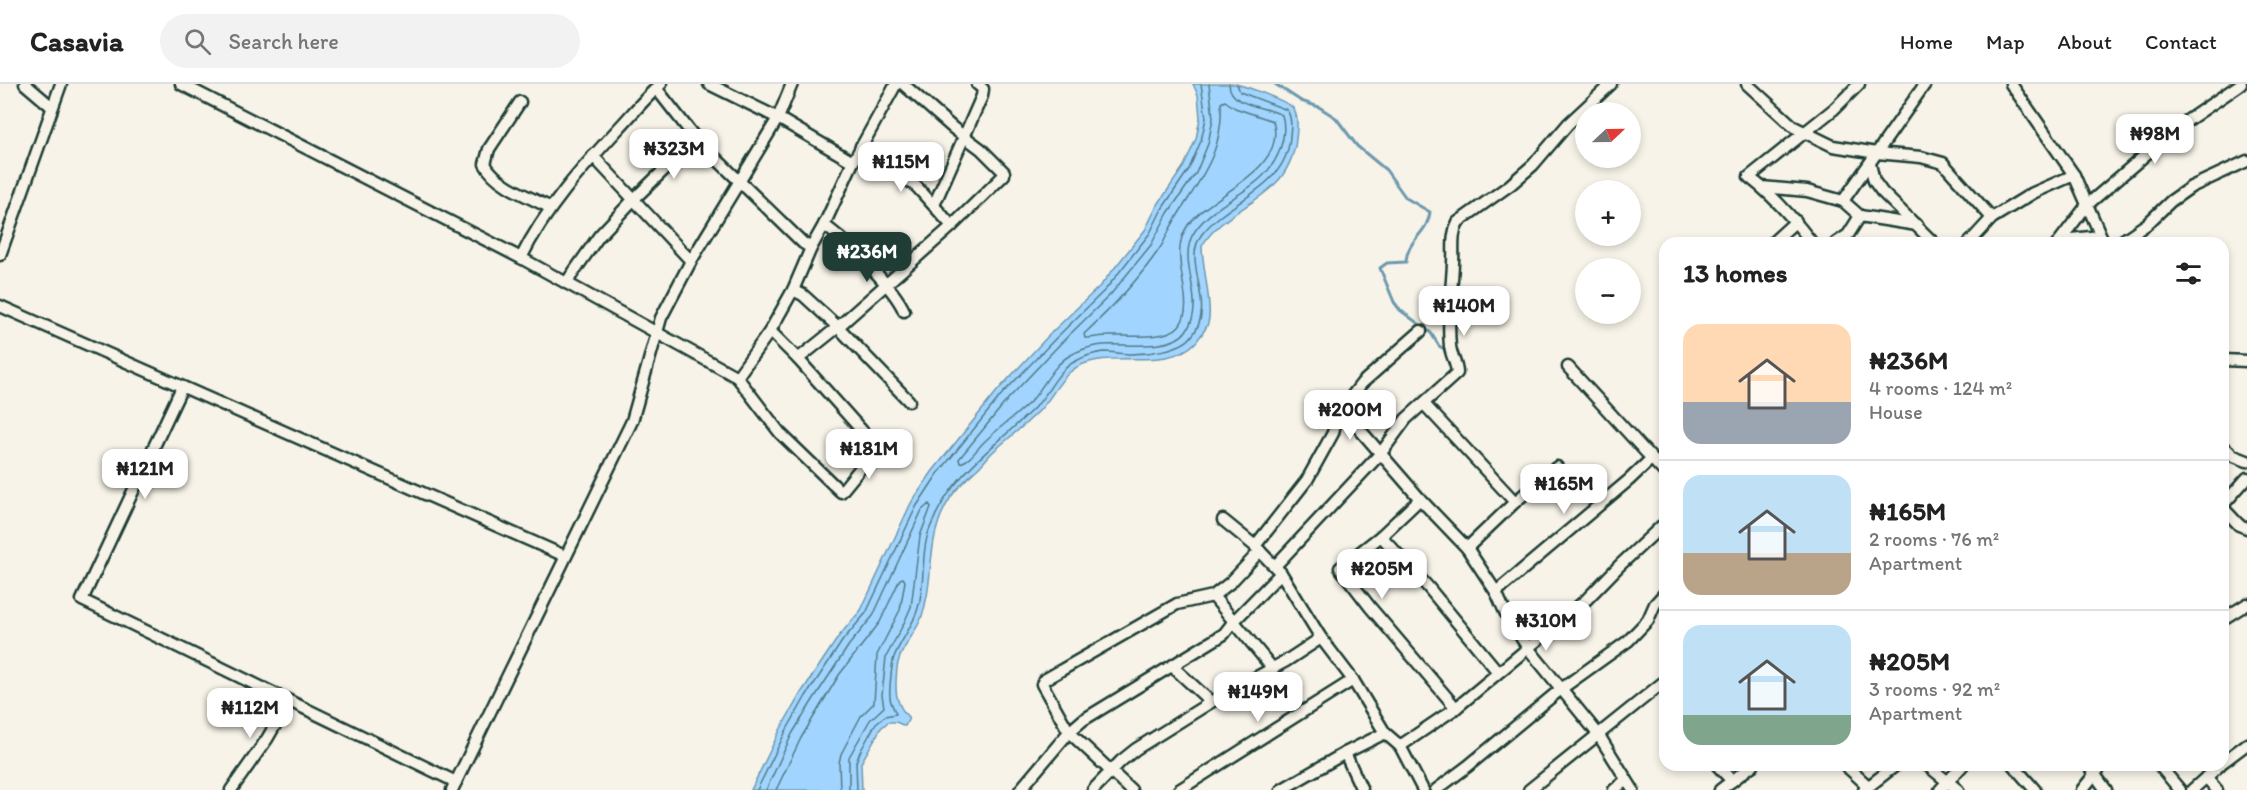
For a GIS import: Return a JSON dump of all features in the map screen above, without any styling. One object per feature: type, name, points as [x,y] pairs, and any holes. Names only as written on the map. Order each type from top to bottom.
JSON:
[{"type":"street","points":[[25,84],[52,107]]},
{"type":"street","points":[[0,255],[62,84]]},
{"type":"street","points":[[182,84],[521,258],[737,377],[780,433],[841,492],[872,454],[874,447],[798,359],[770,331]]},
{"type":"street","points":[[709,84],[778,118],[853,162]]},
{"type":"street","points":[[182,387],[82,600],[289,701],[454,786],[632,421],[662,318],[691,261],[778,118],[792,84]]},
{"type":"street","points":[[737,377],[770,331],[793,290],[861,146],[896,84]]},
{"type":"street","points":[[798,359],[838,327],[952,226],[1004,175],[1004,171],[998,165],[903,84]]},
{"type":"street","points":[[934,205],[982,96],[983,89],[977,84]]},
{"type":"street","points":[[1020,790],[1069,732],[1083,720],[1224,634],[1381,453],[1406,419],[1457,373],[1457,366],[1450,348],[1449,303],[1454,230],[1458,222],[1510,185],[1533,165],[1568,124],[1611,84]]},
{"type":"street","points":[[1747,84],[1794,128],[1833,146],[1921,157],[1942,163],[1992,218]]},
{"type":"street","points":[[1807,237],[1762,187],[1749,177],[1834,109],[1858,84]]},
{"type":"street","points":[[1843,201],[1925,84]]},
{"type":"street","points":[[2011,84],[2074,175],[2101,237]]},
{"type":"street","points":[[2063,237],[2087,205],[2178,127],[2241,84]]},
{"type":"street","points":[[521,258],[533,234],[551,208],[593,156],[658,86],[696,139],[803,243],[811,248]]},
{"type":"street","points":[[520,102],[489,149],[485,164],[489,173],[501,181],[551,208]]},
{"type":"street","points":[[566,283],[599,236],[696,139]]},
{"type":"street","points":[[861,146],[917,188],[952,226]]},
{"type":"street","points":[[593,156],[691,261]]},
{"type":"street","points":[[2128,237],[2191,187],[2247,161]]},
{"type":"street","points":[[1870,164],[1874,181],[1882,192],[1928,237]]},
{"type":"street","points":[[1975,237],[1992,218],[2033,193],[2074,175]]},
{"type":"street","points":[[1762,187],[1807,191],[1843,201],[1860,216],[1917,225]]},
{"type":"street","points":[[1845,237],[1860,216]]},
{"type":"street","points":[[1779,237],[1796,222]]},
{"type":"street","points":[[824,225],[843,239],[885,285],[904,311]]},
{"type":"street","points":[[793,290],[803,295],[838,327],[909,401]]},
{"type":"street","points":[[0,306],[565,556]]},
{"type":"street","points":[[1131,790],[1069,732],[1042,684],[1044,680],[1177,604],[1213,596],[1231,582],[1258,549],[1307,480],[1333,433],[1337,415],[1362,383],[1421,331]]},
{"type":"street","points":[[2229,360],[2247,361]]},
{"type":"street","points":[[1568,367],[1659,467]]},
{"type":"street","points":[[1424,404],[1515,502]]},
{"type":"street","points":[[1342,409],[1420,500],[1467,548],[1496,592],[1505,612],[1528,648],[1598,734],[1633,790]]},
{"type":"street","points":[[2229,451],[2247,462]]},
{"type":"street","points":[[1496,592],[1651,459]]},
{"type":"street","points":[[1467,548],[1515,502],[1557,467]]},
{"type":"street","points":[[2229,499],[2247,478]]},
{"type":"street","points":[[1420,500],[1381,536],[1340,567],[1370,608],[1455,708]]},
{"type":"street","points":[[2229,513],[2239,525],[2247,528]]},
{"type":"street","points":[[1223,520],[1278,569],[1321,638],[1353,680],[1385,733],[1400,746],[1423,790]]},
{"type":"street","points":[[1400,746],[1455,708],[1586,600],[1659,529]]},
{"type":"street","points":[[1381,536],[1428,587],[1498,672]]},
{"type":"street","points":[[1213,596],[1273,669]]},
{"type":"street","points":[[1436,790],[1561,689],[1628,641],[1648,620],[1659,600]]},
{"type":"street","points":[[2229,615],[2247,604]]},
{"type":"street","points":[[1094,790],[1136,749],[1211,702],[1273,669],[1321,638]]},
{"type":"street","points":[[1173,667],[1211,702]]},
{"type":"street","points":[[1179,790],[1353,680]]},
{"type":"street","points":[[1529,790],[1659,686]]},
{"type":"street","points":[[231,790],[267,739],[289,701]]},
{"type":"street","points":[[1281,790],[1299,786],[1344,753],[1385,733]]},
{"type":"street","points":[[2229,758],[2247,744]]},
{"type":"street","points":[[1344,753],[1362,790]]},
{"type":"street","points":[[1723,771],[1732,781]]},
{"type":"street","points":[[1720,790],[1745,771]]},
{"type":"street","points":[[1850,771],[1866,788],[1888,771]]},
{"type":"street","points":[[1935,771],[1958,790]]},
{"type":"street","points":[[1940,790],[1957,771]]},
{"type":"street","points":[[2019,771],[2036,790]]},
{"type":"street","points":[[2082,790],[2093,771]]},
{"type":"street","points":[[2096,771],[2106,790]]},
{"type":"street","points":[[2164,771],[2180,790]]},
{"type":"street","points":[[2192,790],[2213,771]]},
{"type":"street","points":[[2206,777],[2217,790]]},
{"type":"street","points":[[1614,790],[1626,780]]},
{"type":"water","points":[[1193,84],[1234,84],[1256,90],[1290,105],[1295,111],[1297,123],[1294,151],[1279,180],[1226,220],[1202,246],[1209,307],[1205,330],[1196,342],[1183,352],[1168,357],[1099,360],[1083,364],[1070,372],[1039,411],[992,452],[954,493],[937,527],[921,619],[898,662],[896,682],[898,701],[909,718],[905,726],[896,722],[888,722],[881,728],[861,763],[862,790],[751,790],[801,693],[839,636],[861,610],[911,503],[932,472],[998,390],[1051,333],[1101,285],[1145,230],[1157,206],[1184,166],[1196,139],[1200,118],[1198,95]]},
{"type":"waterway","points":[[1275,84],[1301,101],[1319,107],[1336,118],[1357,146],[1386,170],[1406,198],[1430,212],[1426,226],[1407,254],[1406,262],[1387,263],[1380,268],[1394,302],[1400,310],[1431,333],[1439,346],[1446,350]]}]
